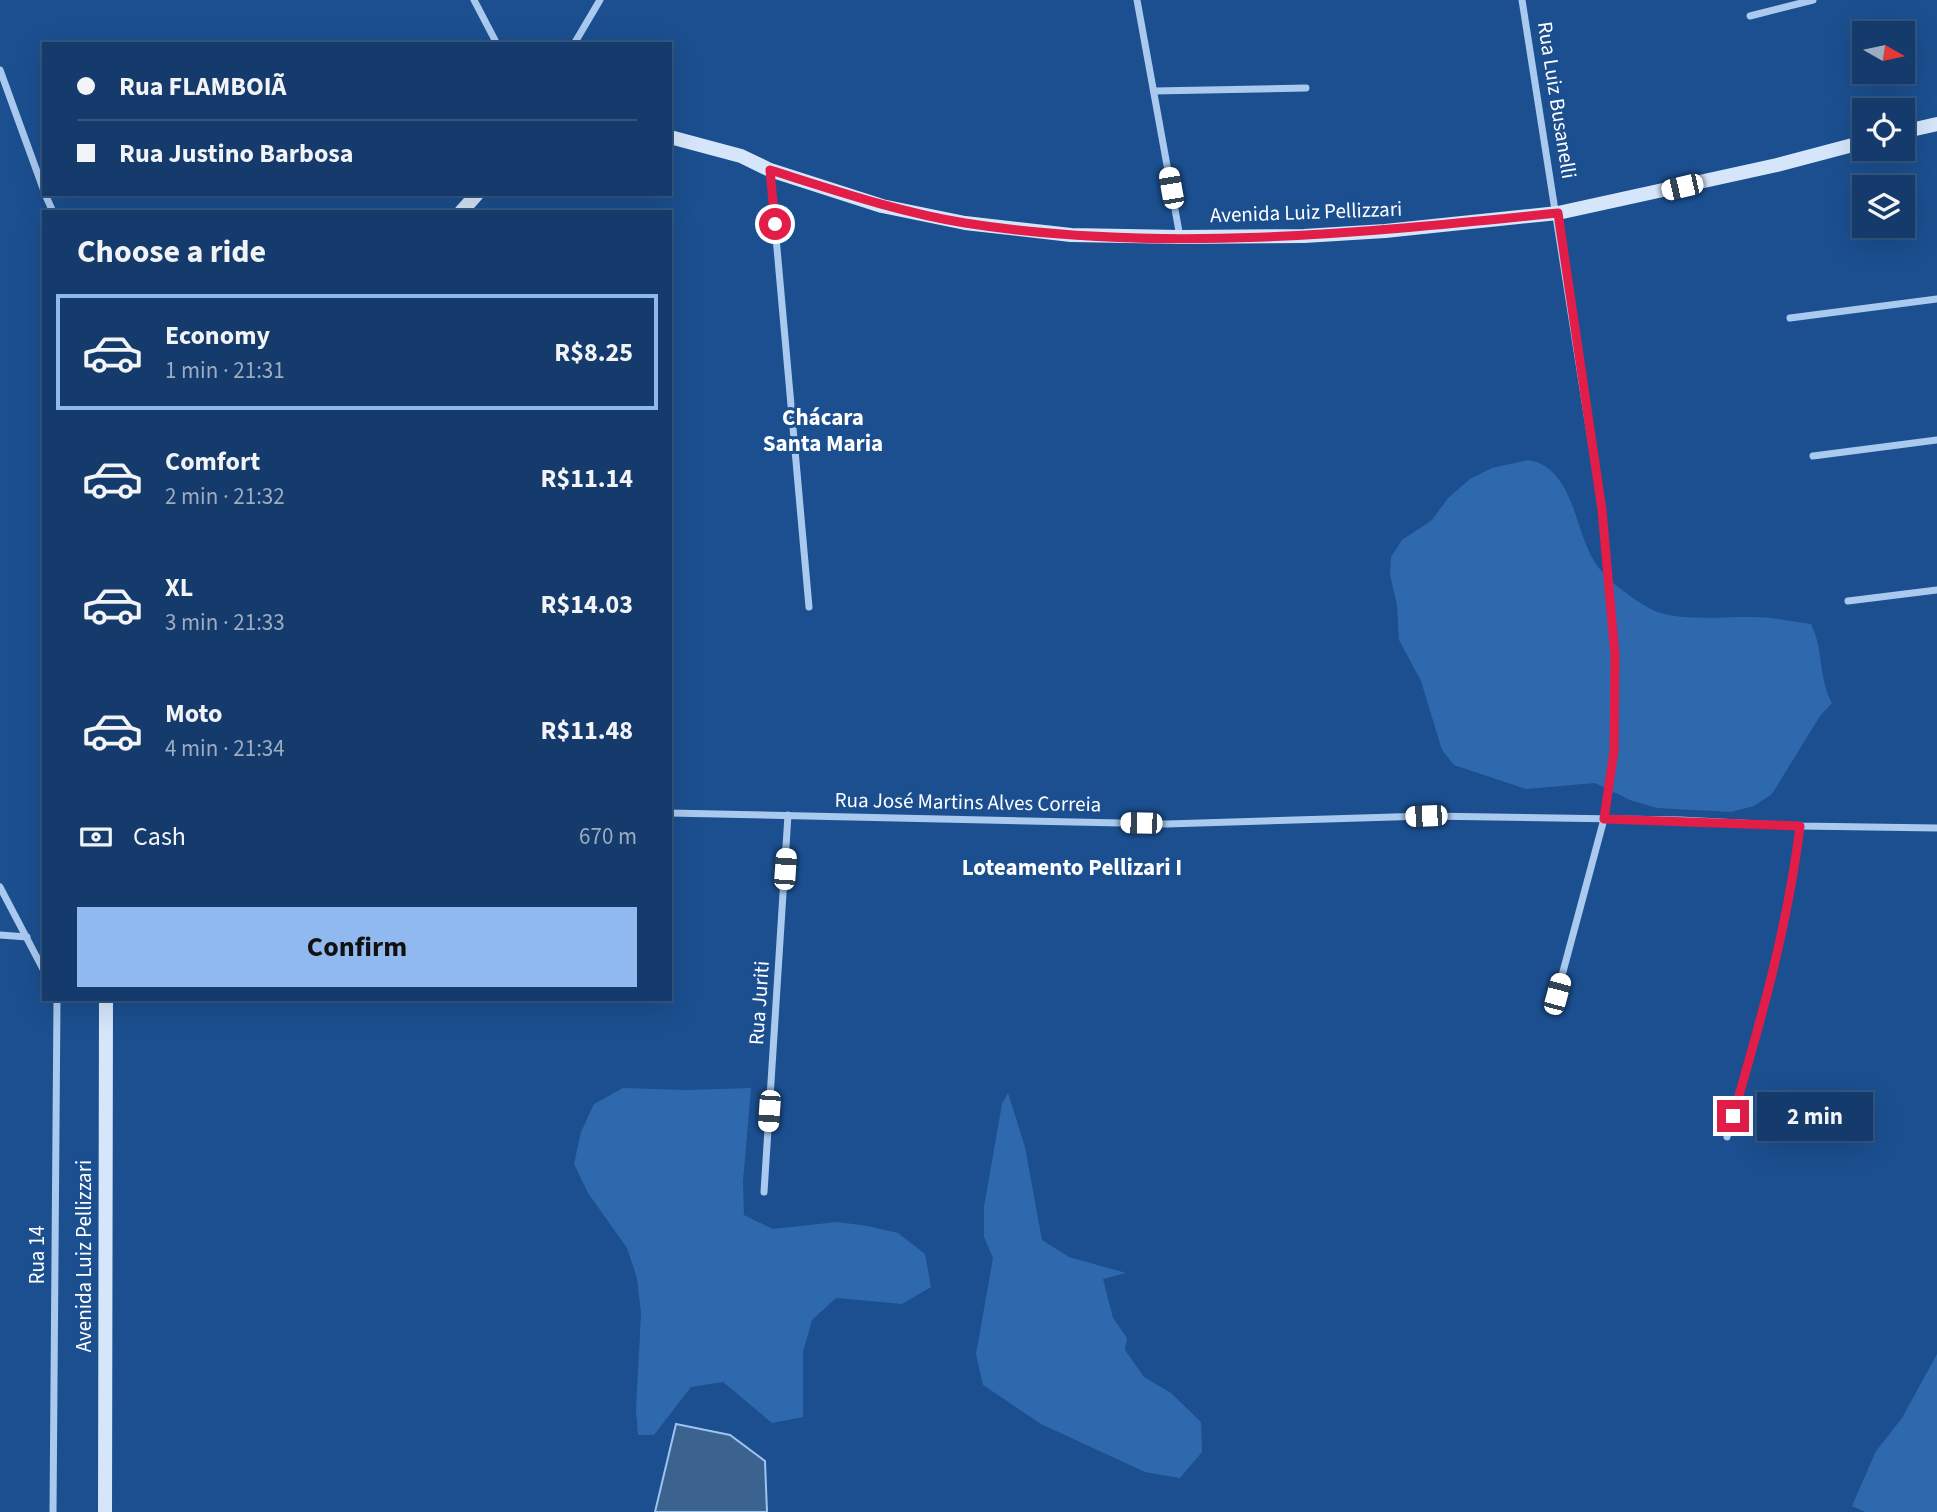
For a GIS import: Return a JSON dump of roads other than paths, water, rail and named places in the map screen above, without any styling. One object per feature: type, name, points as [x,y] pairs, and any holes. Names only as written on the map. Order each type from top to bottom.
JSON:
[{"type":"main road","points":[[1915,129],[1937,124]]},
{"type":"main road","name":"Avenida Luiz Pellizzari","points":[[672,138],[741,156],[770,170],[883,206],[965,223],[1070,235],[1180,237],[1371,232],[1558,213],[1777,165],[1852,145]]},
{"type":"main road","points":[[463,210],[475,196]]},
{"type":"main road","name":"Avenida Luiz Pellizzari","points":[[105,1512],[106,1001]]},
{"type":"street","points":[[474,0],[496,42]]},
{"type":"street","points":[[575,42],[600,0]]},
{"type":"street","points":[[1137,0],[1180,237]]},
{"type":"street","name":"Rua Luiz Busanelli","points":[[1522,0],[1558,213],[1602,510],[1615,655],[1614,751],[1604,819],[1557,994]]},
{"type":"street","points":[[1750,16],[1813,0]]},
{"type":"street","points":[[0,70],[42,185]]},
{"type":"street","points":[[1154,91],[1306,88]]},
{"type":"street","points":[[770,170],[809,607]]},
{"type":"street","points":[[1790,318],[1937,299]]},
{"type":"street","points":[[1813,456],[1937,440]]},
{"type":"street","points":[[1848,601],[1937,590]]},
{"type":"street","name":"Rua José Martins Alves Correia","points":[[672,813],[1167,824],[1426,816],[1937,828]]},
{"type":"street","name":"Rua Juriti","points":[[764,1192],[788,816]]},
{"type":"street","points":[[1727,1137],[1792,893],[1800,826]]},
{"type":"street","points":[[0,887],[42,967]]},
{"type":"street","points":[[0,935],[27,937]]},
{"type":"street","name":"Rua 14","points":[[53,1512],[57,1001]]},
{"type":"district","name":"Chácara Santa Maria","points":[[823,430]]},
{"type":"district","name":"Loteamento Pellizari I","points":[[1072,867]]}]
